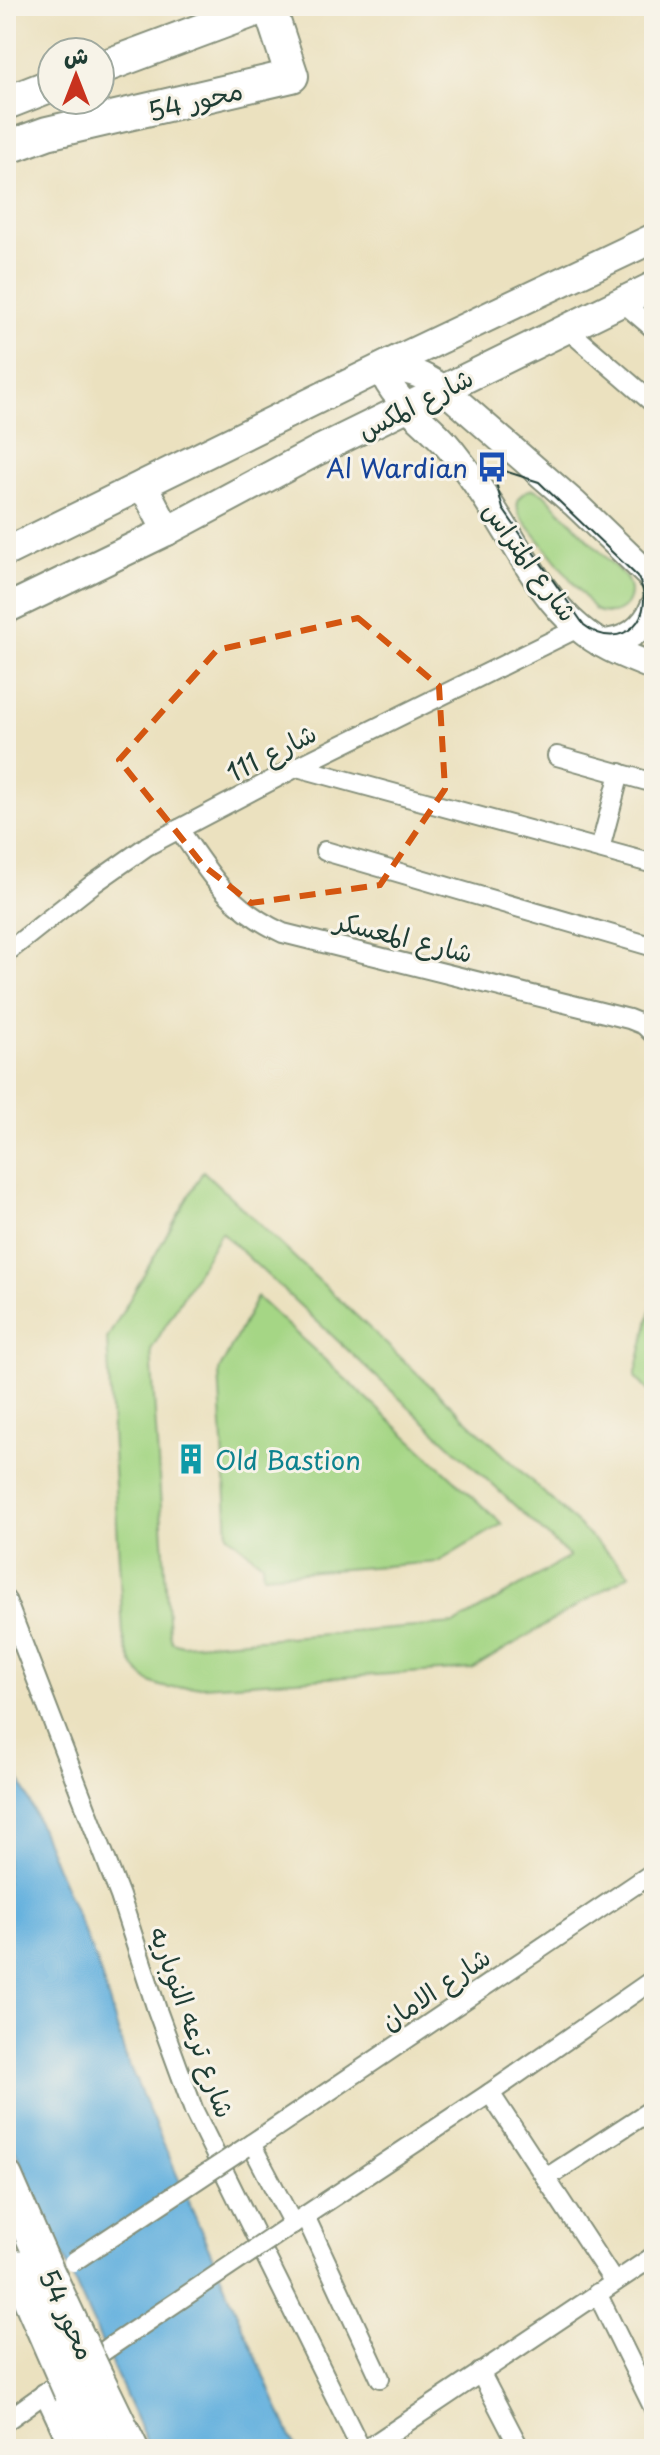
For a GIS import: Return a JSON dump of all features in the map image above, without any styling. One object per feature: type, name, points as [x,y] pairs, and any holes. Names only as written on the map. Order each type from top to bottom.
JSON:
[{"type":"highway","points":[[116,62],[267,6]]},
{"type":"highway","name":"محور 54","points":[[6,148],[47,133],[292,76],[267,6]]},
{"type":"highway","points":[[6,103],[36,91]]},
{"type":"highway","name":"محور 54","points":[[6,2177],[20,2256],[97,2449]]},
{"type":"highway","name":"محور 54","points":[[71,2388],[132,2449]]},
{"type":"main road","name":"شارع المكس","points":[[6,552],[654,238]]},
{"type":"main road","name":"شارع المكس","points":[[6,609],[167,531],[442,388],[654,286]]},
{"type":"main road","points":[[143,485],[167,531]]},
{"type":"street","points":[[621,301],[654,329]]},
{"type":"street","points":[[566,328],[654,404]]},
{"type":"street","points":[[381,368],[410,371],[442,388],[575,504],[654,580]]},
{"type":"street","name":"شارع المتراس","points":[[381,368],[391,390],[451,450],[547,593],[589,635],[615,652],[654,667]]},
{"type":"street","points":[[589,635],[618,641],[635,632],[654,606]]},
{"type":"street","name":"شارع 111","points":[[6,953],[147,846],[297,767],[589,635]]},
{"type":"street","points":[[557,756],[654,783]]},
{"type":"street","points":[[297,767],[654,864]]},
{"type":"street","points":[[600,849],[620,773]]},
{"type":"street","name":"شارع المعسكر","points":[[179,829],[230,899],[264,924],[283,933],[629,1019],[644,1025],[654,1035]]},
{"type":"street","points":[[325,851],[654,947]]},
{"type":"street","name":"شارع ترعه النوباريه","points":[[6,1600],[120,1896],[194,2111],[361,2449]]},
{"type":"street","name":"شارع الامان","points":[[6,2305],[654,1872]]},
{"type":"street","points":[[6,2421],[71,2388],[111,2346],[490,2093],[654,1979]]},
{"type":"street","points":[[490,2093],[614,2282]]},
{"type":"street","points":[[546,2178],[654,2108]]},
{"type":"street","points":[[248,2146],[380,2378]]},
{"type":"street","points":[[367,2449],[654,2256]]},
{"type":"street","points":[[597,2293],[654,2409]]},
{"type":"street","points":[[480,2372],[520,2449]]},
{"type":"street","points":[[70,2449],[71,2388]]},
{"type":"highlighted area","points":[[358,618],[439,686],[445,789],[380,885],[251,903],[204,866],[119,760],[217,650]]},
{"type":"green space","points":[[533,489],[543,493],[626,578],[630,595],[624,607],[611,613],[595,610],[520,516],[519,499]]},
{"type":"green space","points":[[203,1171],[630,1574],[472,1669],[169,1688],[150,1682],[132,1662],[123,1634],[107,1339]],"holes":[[[221,1232],[569,1556],[455,1624],[182,1645],[172,1642],[169,1634],[151,1350]]]},
{"type":"green space","points":[[257,1297],[502,1524],[438,1562],[263,1575],[262,1563],[228,1535],[219,1371]]},
{"type":"green space","points":[[654,1297],[654,1397],[635,1377]]},
{"type":"water","points":[[6,1746],[99,1968],[126,2058],[296,2449],[150,2449],[14,2148],[6,2128]]},
{"type":"tram line","points":[[492,467],[539,482],[637,576],[644,604],[633,626],[624,633],[612,635],[598,633],[584,625],[503,509],[492,467]]},
{"type":"place","name":"Al Wardian","points":[[492,467]]},
{"type":"place","name":"Old Bastion","points":[[191,1459]]}]
